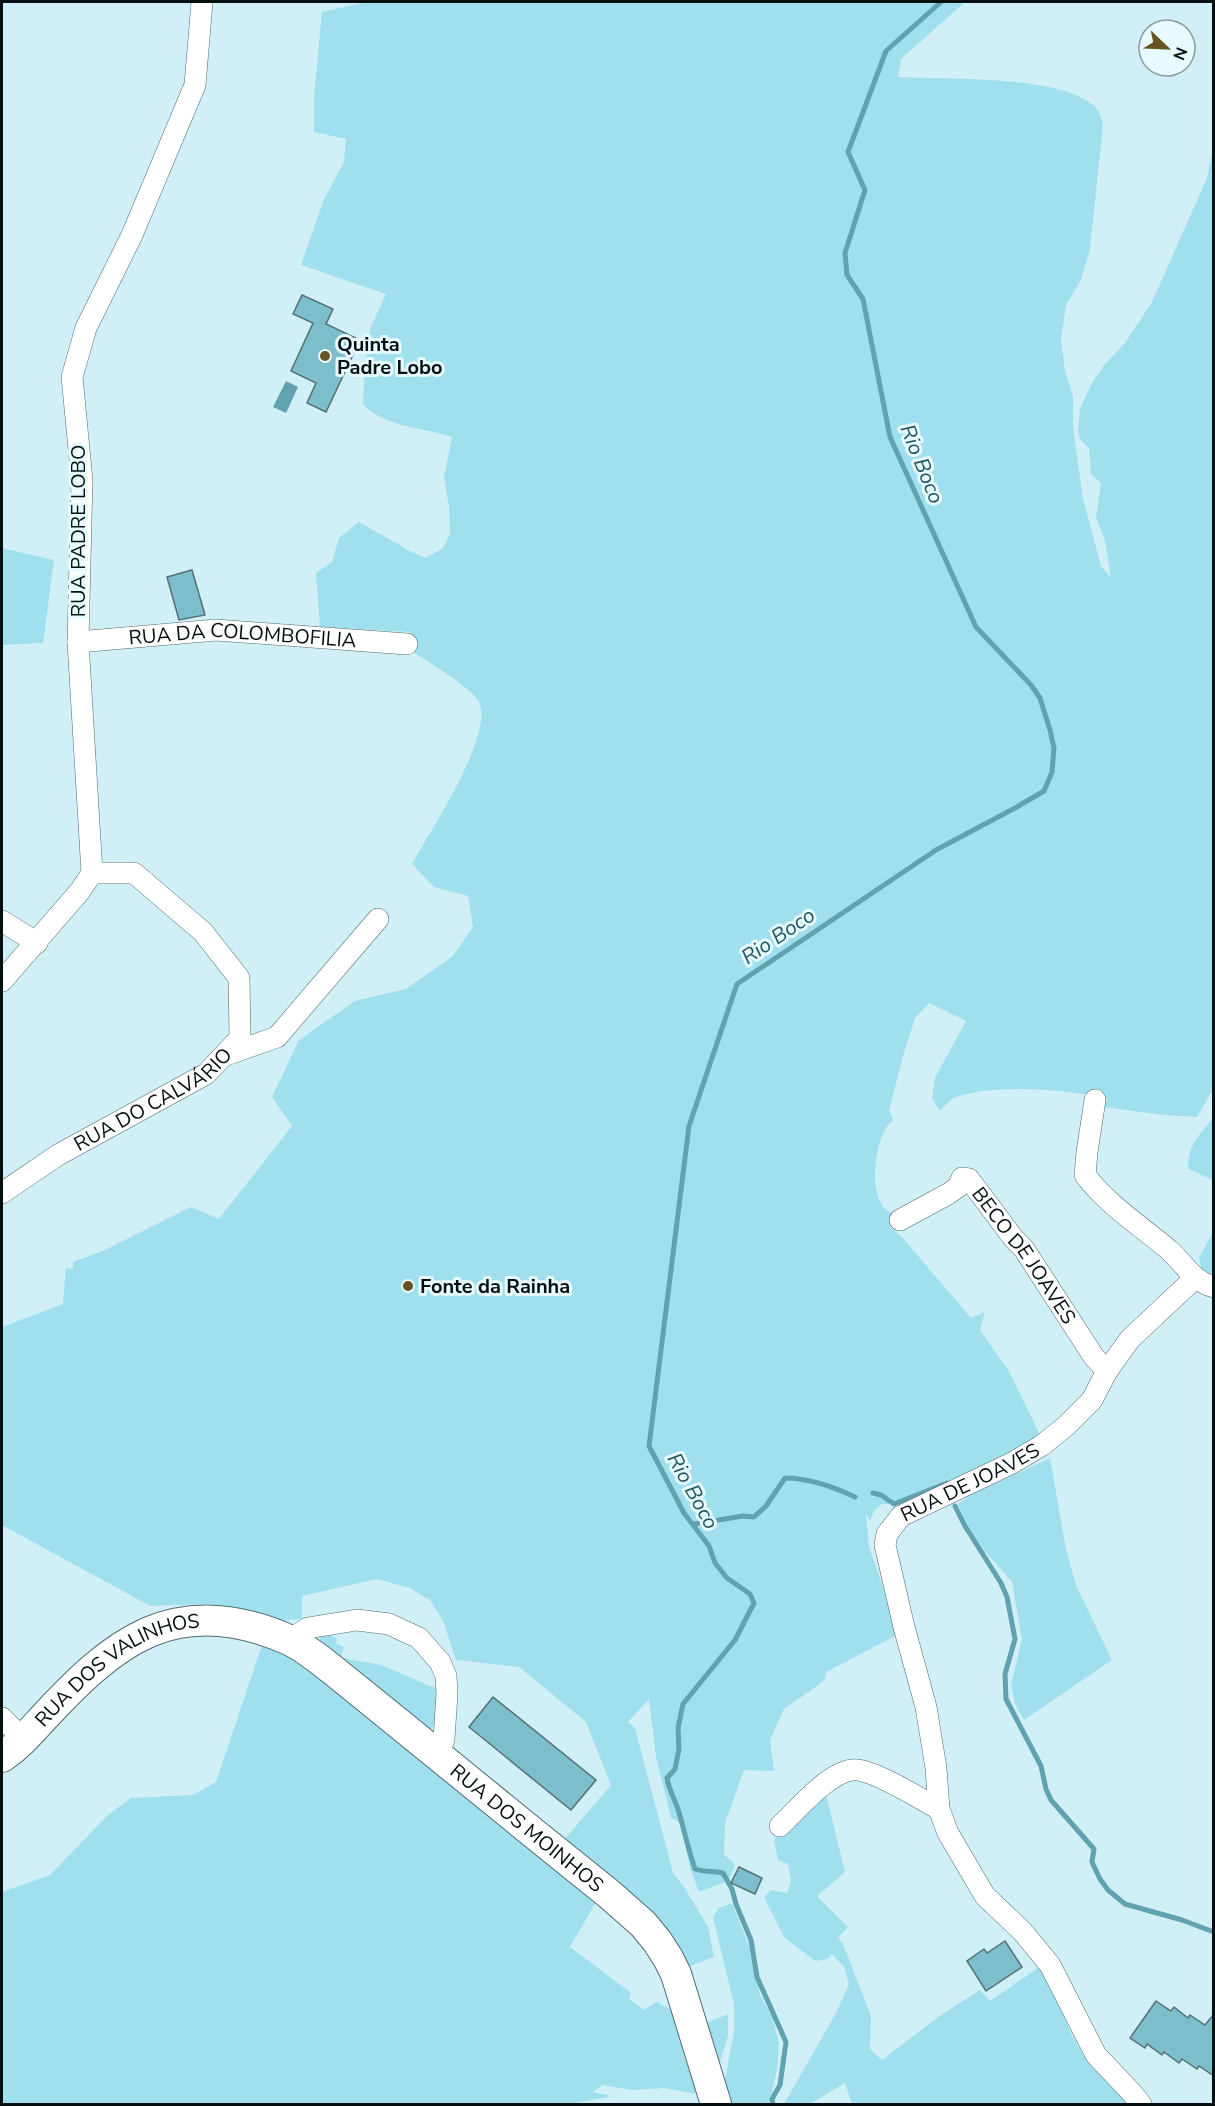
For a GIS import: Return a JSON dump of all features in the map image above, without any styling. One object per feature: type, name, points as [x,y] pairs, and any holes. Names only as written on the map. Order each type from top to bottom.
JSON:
[{"type":"main road","name":"RUA DOS VALINHOS","points":[[13,1748],[100,1663],[123,1645],[148,1633],[182,1622],[213,1620],[248,1626]]},
{"type":"main road","name":"RUA DOS MOINHOS","points":[[248,1626],[289,1640],[320,1660],[643,1924],[657,1941],[676,1974],[716,2104]]},
{"type":"street","name":"RUA PADRE LOBO","points":[[92,873],[78,642],[82,480],[72,377],[87,328],[132,235],[195,85],[202,2]]},
{"type":"street","name":"RUA DA COLOMBOFILIA","points":[[78,642],[216,630],[407,644]]},
{"type":"street","points":[[2,981],[81,891],[92,873]]},
{"type":"street","name":"RUA DO CALVÁRIO","points":[[2,1193],[58,1155],[207,1074],[240,1038],[239,978],[203,932],[134,873],[92,873]]},
{"type":"street","points":[[222,1057],[277,1037],[378,919]]},
{"type":"street","points":[[2,921],[37,943]]},
{"type":"street","points":[[1095,1100],[1085,1174],[1112,1205],[1170,1251],[1204,1282]]},
{"type":"street","name":"BECO DE JOAVES","points":[[900,1221],[948,1194],[958,1187],[962,1178],[969,1179],[1024,1249],[1094,1357],[1107,1371]]},
{"type":"street","name":"RUA DE JOAVES","points":[[1141,2104],[1096,2055],[1050,1965],[1022,1932],[985,1896],[948,1833],[939,1809],[936,1768],[926,1707],[885,1545],[887,1534],[902,1516],[1012,1463],[1041,1446],[1066,1426],[1092,1400],[1107,1371],[1130,1339],[1204,1282]]},
{"type":"street","points":[[289,1640],[308,1628],[357,1620],[389,1624],[418,1638],[440,1662],[446,1676],[444,1739],[438,1756]]},
{"type":"street","points":[[2,1718],[13,1748]]},
{"type":"street","points":[[780,1826],[833,1777],[853,1769],[894,1784],[939,1809]]},
{"type":"street","points":[[1146,2104],[1156,2104]]},
{"type":"shaded area","points":[[367,2],[965,2],[901,59],[898,77],[1003,81],[1058,89],[1080,97],[1096,108],[1102,121],[1090,249],[1081,280],[1066,305],[1061,339],[1065,371],[1073,396],[1073,427],[1083,499],[1101,566],[1111,578],[1105,540],[1096,518],[1101,483],[1091,474],[1089,448],[1080,439],[1078,431],[1080,408],[1092,383],[1105,364],[1125,343],[1152,302],[1207,178],[1213,149],[1213,1089],[1197,1117],[1104,1107],[1107,1099],[1091,1095],[1030,1089],[969,1093],[954,1098],[940,1111],[932,1098],[935,1078],[966,1021],[929,1003],[915,1018],[889,1110],[893,1120],[887,1127],[878,1149],[875,1175],[879,1199],[885,1209],[896,1215],[890,1227],[902,1237],[971,1318],[985,1312],[980,1330],[1010,1373],[1040,1435],[1025,1448],[955,1479],[894,1504],[882,1504],[874,1511],[870,1521],[866,1513],[869,1547],[897,1635],[826,1672],[825,1679],[784,1709],[770,1740],[774,1771],[744,1770],[725,1823],[724,1854],[735,1865],[728,1881],[699,1892],[690,1868],[681,1823],[671,1818],[656,1757],[649,1699],[628,1722],[635,1728],[673,1873],[708,1927],[714,1957],[685,1968],[564,1840],[611,1785],[586,1722],[519,1667],[456,1660],[444,1623],[431,1601],[410,1588],[377,1579],[302,1596],[302,1619],[277,1621],[230,1607],[208,1604],[150,1606],[2,1525],[2,1327],[63,1304],[66,1268],[73,1269],[73,1262],[105,1250],[191,1207],[219,1219],[292,1126],[272,1097],[299,1040],[355,1001],[406,989],[453,956],[473,927],[468,896],[434,887],[412,864],[445,808],[469,759],[478,736],[481,717],[479,702],[458,682],[410,650],[411,632],[320,627],[316,573],[332,562],[339,538],[359,522],[426,558],[443,548],[450,533],[444,477],[452,437],[382,418],[363,404],[365,363],[370,329],[386,294],[301,265],[324,199],[344,162],[346,139],[314,132],[314,97],[322,12]]},
{"type":"shaded area","points":[[286,381],[298,387],[286,413],[273,407]]},
{"type":"shaded area","points":[[2,548],[54,560],[43,643],[2,645]]},
{"type":"shaded area","points":[[1213,1118],[1213,1180],[1189,1169],[1188,1161],[1195,1141]]},
{"type":"shaded area","points":[[1213,1232],[1213,1277],[1201,1267],[1199,1258]]},
{"type":"shaded area","points":[[1050,1458],[1066,1549],[1076,1585],[1112,1660],[1024,1720],[1015,1704],[1011,1685],[1022,1639],[1012,1582],[983,1549],[966,1523],[958,1504],[972,1494]]},
{"type":"shaded area","points":[[334,1629],[331,1635],[337,1638],[336,1643],[344,1647],[341,1657],[383,1666],[438,1689],[436,1725],[428,1730],[319,1644],[321,1633]]},
{"type":"shaded area","points":[[263,1642],[290,1645],[597,1900],[570,1947],[631,1993],[629,1999],[644,2010],[657,2002],[674,2011],[701,2091],[697,2094],[664,2088],[633,2090],[603,2085],[593,2092],[612,2096],[570,2104],[2,2104],[2,1892],[50,1875],[108,1815],[131,1798],[193,1795],[216,1782]]},
{"type":"shaded area","points":[[826,1794],[845,1872],[817,1896],[848,1927],[838,1937],[843,1944],[871,2016],[870,2049],[882,2060],[941,2015],[980,1990],[990,2001],[1041,1966],[1083,2055],[1128,2104],[852,2104],[845,2083],[810,2104],[784,2104],[836,2013],[849,1984],[844,1967],[832,1954],[828,1959],[815,1961],[784,1937],[764,1897],[771,1890],[787,1893],[791,1881],[788,1864],[778,1860],[774,1840]]},
{"type":"shaded area","points":[[732,1903],[749,1946],[760,1995],[772,2017],[779,2043],[777,2070],[769,2104],[730,2104],[724,2086],[734,2031],[734,2004],[713,1917],[719,1908]]},
{"type":"shaded area","points":[[728,2014],[728,2036],[718,2068],[704,2024]]},
{"type":"building","name":"Quinta Padre Lobo","points":[[302,295],[333,309],[326,324],[360,340],[326,412],[307,403],[316,383],[291,371],[313,323],[293,314]]},
{"type":"building","points":[[192,570],[205,615],[179,620],[167,577]]},
{"type":"building","points":[[493,1697],[596,1780],[571,1810],[469,1727]]},
{"type":"building","points":[[739,1867],[762,1878],[755,1894],[731,1883]]},
{"type":"building","points":[[1005,1941],[1022,1967],[986,1991],[967,1961],[984,1949],[987,1953]]},
{"type":"building","points":[[1156,2001],[1171,2011],[1174,2007],[1188,2018],[1190,2015],[1205,2025],[1214,2014],[1214,2076],[1182,2059],[1179,2063],[1164,2052],[1162,2055],[1147,2044],[1145,2048],[1130,2038]]},
{"type":"waterway","name":"Rio Boco","points":[[773,2104],[772,2099],[780,2085],[786,2042],[757,1977],[751,1940],[732,1889],[723,1873],[695,1869],[667,1778],[675,1769],[679,1749],[678,1728],[683,1704],[735,1640],[754,1603],[750,1594],[727,1578],[715,1563],[709,1546],[684,1513],[649,1446],[689,1126],[737,984],[936,850],[1044,791],[1052,772],[1054,748],[1040,698],[1031,685],[976,627],[890,437],[863,299],[847,275],[845,253],[865,190],[848,152],[886,51],[941,2]]},
{"type":"waterway","points":[[694,1524],[743,1516],[754,1517],[766,1506],[785,1478],[821,1484],[855,1497]]},
{"type":"waterway","points":[[873,1493],[881,1495],[894,1504],[947,1483]]},
{"type":"waterway","points":[[955,1506],[1007,1597],[1015,1639],[1005,1674],[1006,1699],[1041,1766],[1051,1800],[1094,1849],[1092,1862],[1100,1879],[1108,1890],[1125,1904],[1182,1920],[1214,1932]]},
{"type":"place","name":"Quinta Padre Lobo","points":[[325,356]]},
{"type":"place","name":"Fonte da Rainha","points":[[408,1286]]}]
